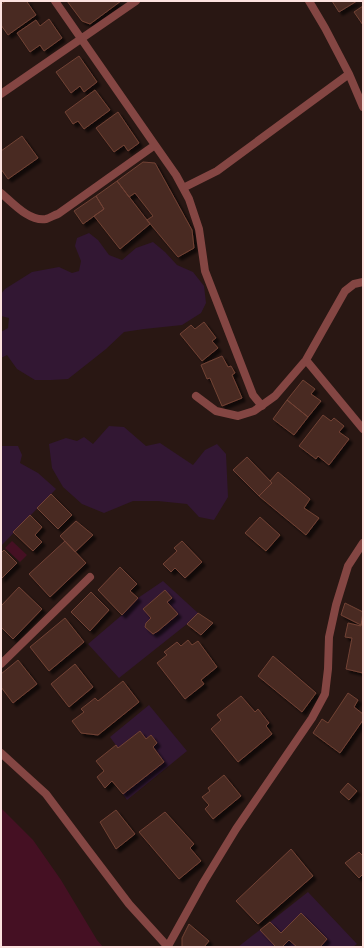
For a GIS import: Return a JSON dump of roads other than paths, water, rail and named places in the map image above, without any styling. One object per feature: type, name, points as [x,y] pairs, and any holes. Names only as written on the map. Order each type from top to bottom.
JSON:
[{"type":"street","points":[[55,1],[176,175],[189,199],[199,230],[205,271],[253,395],[262,406]]},
{"type":"street","points":[[1,94],[136,1]]},
{"type":"street","points":[[309,1],[349,74],[363,106]]},
{"type":"street","points":[[183,188],[217,171],[349,74]]},
{"type":"street","points":[[355,89],[363,84]]},
{"type":"street","points":[[1,192],[23,212],[36,218],[45,219],[58,214],[155,145]]},
{"type":"street","points":[[196,396],[216,411],[238,416],[254,411],[262,406],[275,396],[306,360],[345,291],[354,284],[363,282]]},
{"type":"street","points":[[306,360],[363,430]]},
{"type":"street","points":[[1,753],[46,794],[129,904],[168,947],[203,883],[236,829],[312,718],[325,694],[328,669],[329,637],[336,605],[348,566],[363,543]]},
{"type":"street","points":[[1,664],[90,577]]}]
